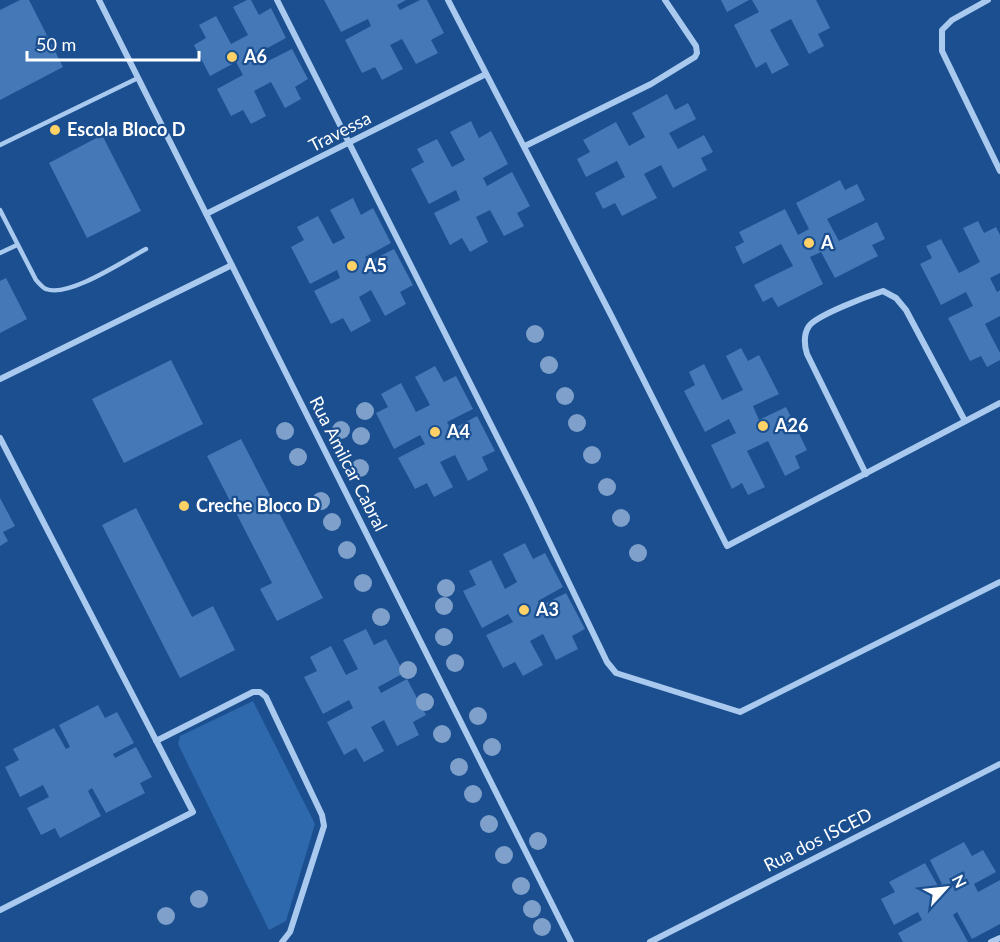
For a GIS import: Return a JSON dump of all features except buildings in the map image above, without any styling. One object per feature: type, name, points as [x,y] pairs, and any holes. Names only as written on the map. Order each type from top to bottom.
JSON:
[{"type":"street","name":"Rua Amilcar Cabral","points":[[99,0],[571,942]]},
{"type":"street","points":[[277,0],[607,662],[616,673],[740,712],[1000,582]]},
{"type":"street","points":[[448,0],[727,546],[1000,403]]},
{"type":"street","points":[[525,147],[651,84],[694,57],[697,53],[696,46],[664,0]]},
{"type":"street","points":[[988,0],[952,20],[942,30],[942,51],[1000,171]]},
{"type":"street","name":"Travessa","points":[[206,214],[486,74]]},
{"type":"street","points":[[0,379],[232,265]]},
{"type":"street","points":[[866,474],[807,354],[805,332],[811,323],[863,297],[883,291],[896,298],[906,310],[965,422]]},
{"type":"street","points":[[0,438],[193,812],[0,910]]},
{"type":"street","points":[[156,741],[253,692],[260,692],[266,697],[322,815],[324,826],[290,932],[282,942]]},
{"type":"street","name":"Rua dos ISCED","points":[[651,942],[1000,764]]},
{"type":"street","points":[[991,942],[1000,938]]},
{"type":"lane","points":[[0,145],[138,78]]},
{"type":"lane","points":[[0,210],[36,280],[45,289],[58,291],[75,286],[146,249]]},
{"type":"lane","points":[[0,253],[17,245]]},
{"type":"shaded area","points":[[253,701],[315,824],[286,921],[269,930],[178,744],[180,736]]},
{"type":"place","name":"A6","points":[[232,57]]},
{"type":"place","name":"Escola Bloco D","points":[[55,130]]},
{"type":"place","name":"A","points":[[809,243]]},
{"type":"place","name":"A5","points":[[352,266]]},
{"type":"place","name":"A26","points":[[763,426]]},
{"type":"place","name":"A4","points":[[435,432]]},
{"type":"place","name":"Creche Bloco D","points":[[184,506]]},
{"type":"place","name":"A3","points":[[524,610]]}]
